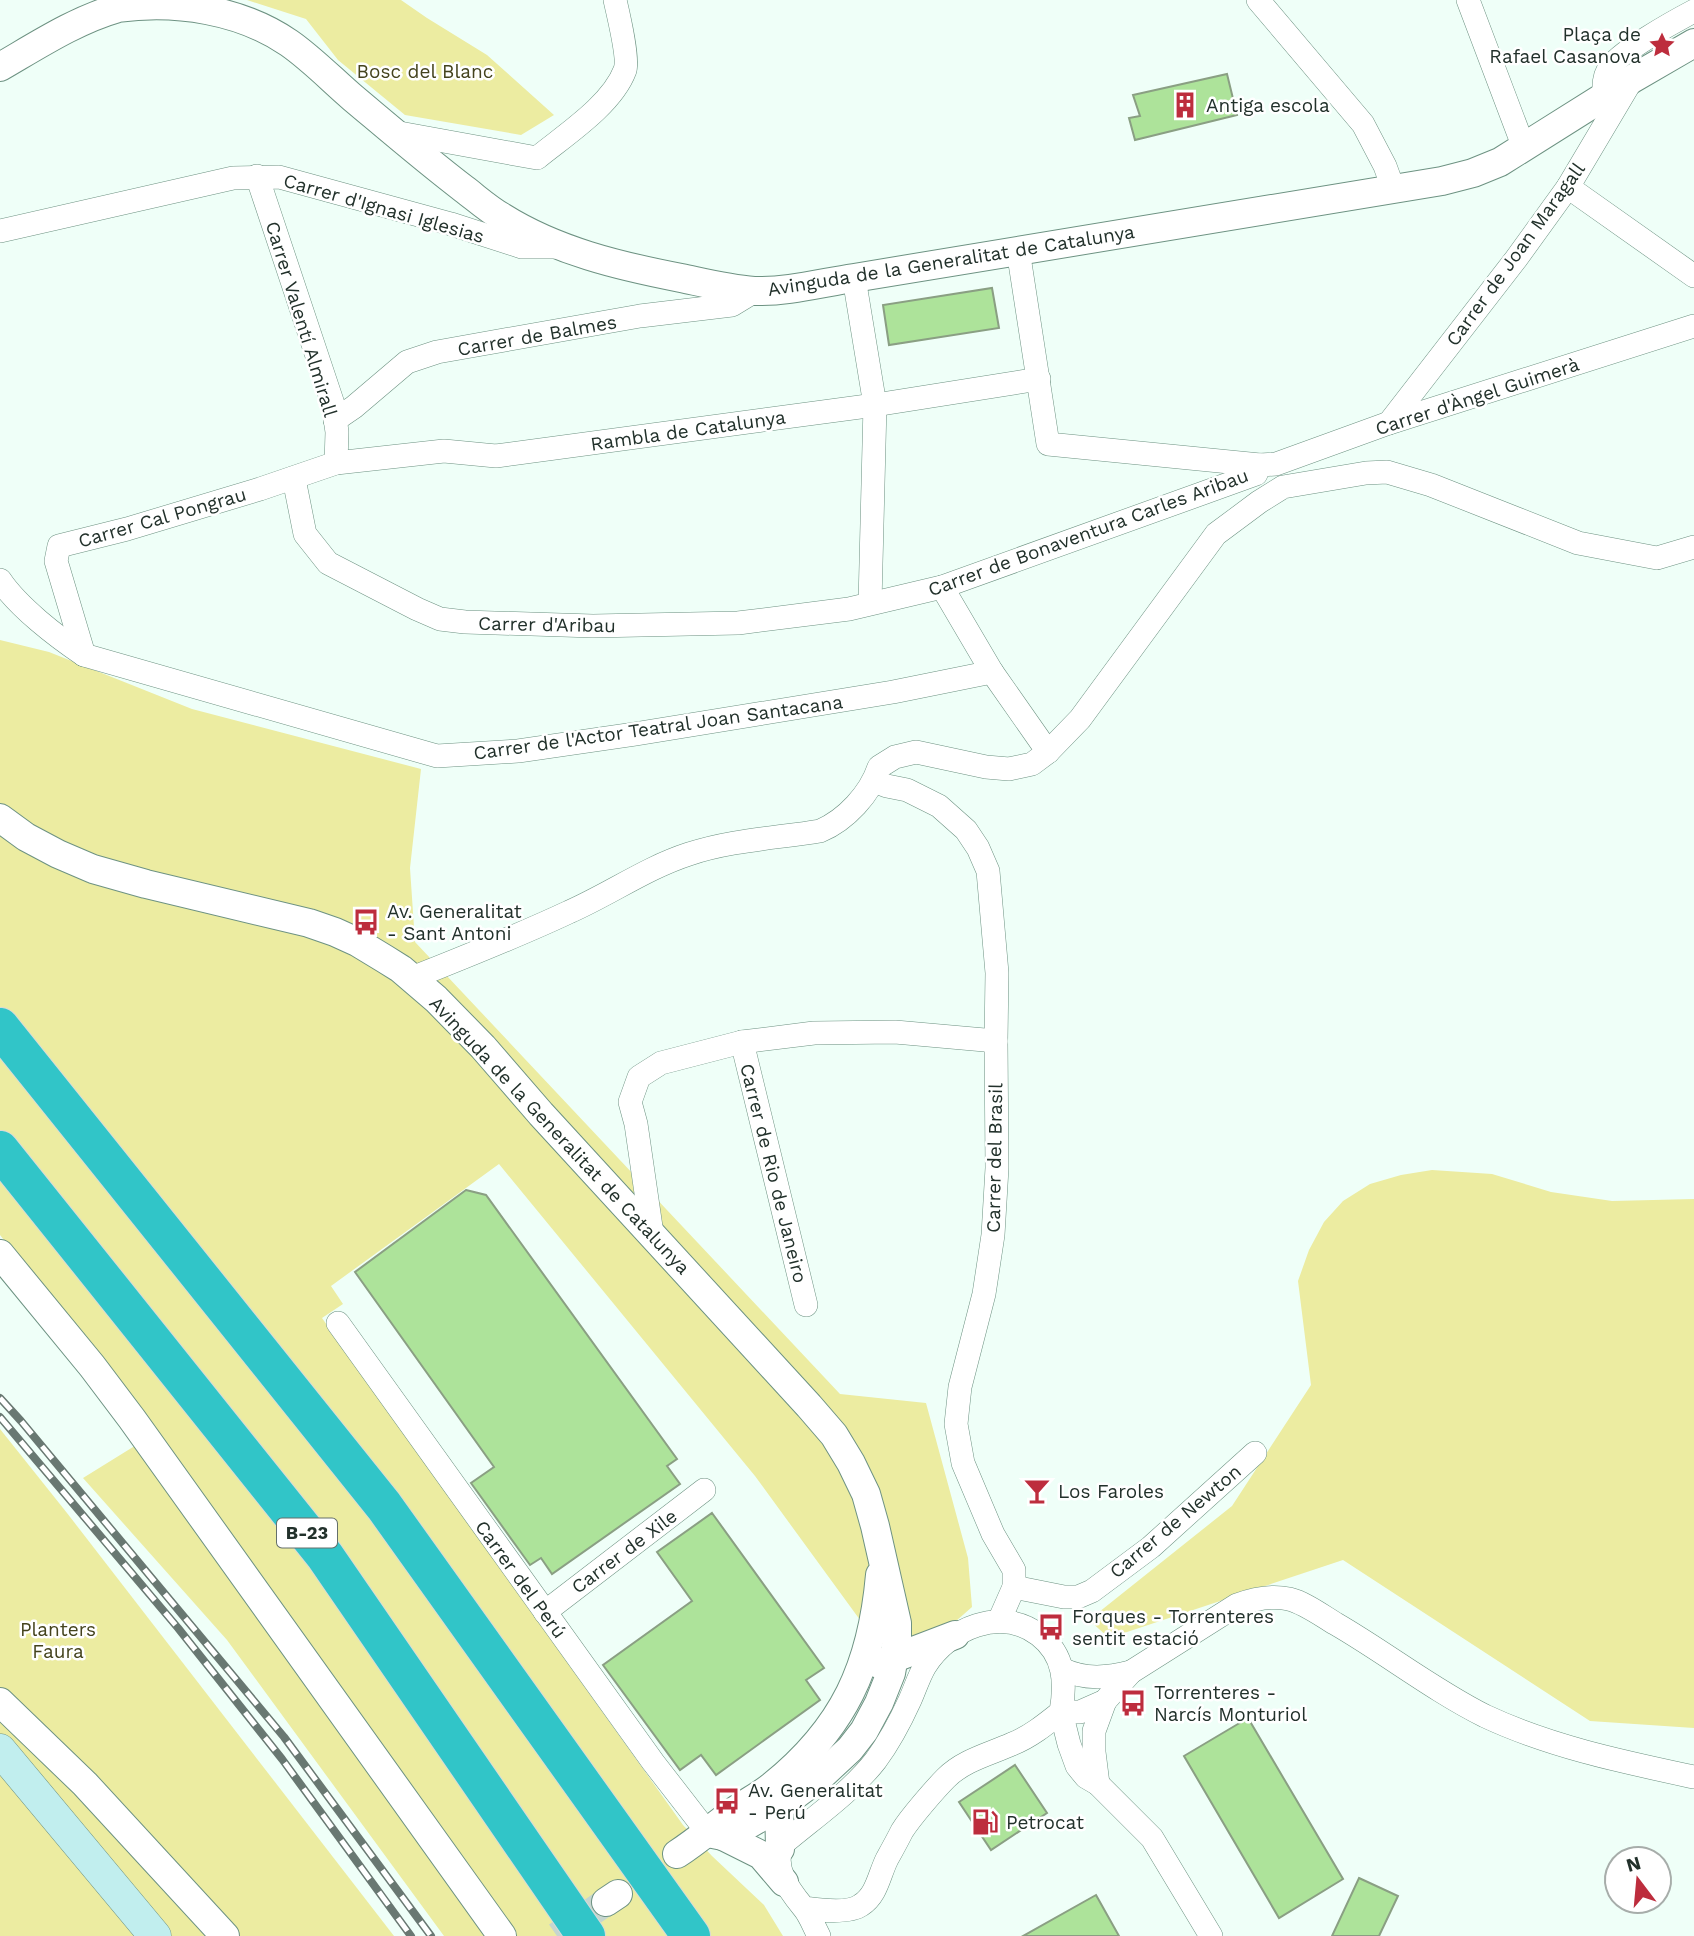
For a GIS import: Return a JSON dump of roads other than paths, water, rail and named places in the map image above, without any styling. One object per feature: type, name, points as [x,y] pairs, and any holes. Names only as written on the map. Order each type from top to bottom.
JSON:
[{"type":"highway","points":[[0,1027],[384,1506],[691,1936]]},
{"type":"highway","name":"B-23","points":[[0,1150],[325,1556],[586,1936]]},
{"type":"main road","points":[[0,1750],[155,1936]]},
{"type":"street","points":[[394,132],[537,158],[606,102],[626,68],[615,0]]},
{"type":"street","points":[[1468,0],[1524,148]]},
{"type":"street","name":"Avinguda de la Generalitat de Catalunya","points":[[0,67],[78,23],[119,7],[159,2],[190,3],[224,12],[256,24],[289,44],[446,175],[499,216],[529,233],[562,247],[638,269],[755,291],[779,290],[854,278],[1442,181],[1473,173],[1524,148],[1694,43]]},
{"type":"street","points":[[1265,3],[1363,124],[1393,188]]},
{"type":"street","points":[[1604,97],[1604,80],[1608,69],[1617,58],[1694,11]]},
{"type":"street","name":"Carrer de Joan Maragall","points":[[1389,423],[1568,187],[1632,79]]},
{"type":"street","name":"Carrer d'Ignasi Iglesias","points":[[0,231],[233,178],[257,176],[278,177],[451,224],[522,247],[562,247]]},
{"type":"street","name":"Carrer Valentí Almirall","points":[[257,176],[333,404],[337,432],[336,463]]},
{"type":"street","points":[[1568,187],[1694,276]]},
{"type":"street","points":[[1018,250],[1048,444],[1268,465],[1283,487]]},
{"type":"street","points":[[854,278],[875,405],[870,603]]},
{"type":"street","name":"Carrer de Balmes","points":[[335,420],[407,362],[437,352],[640,316],[732,305],[755,291]]},
{"type":"street","name":"Carrer d'Àngel Guimerà","points":[[1268,465],[1389,423],[1694,326]]},
{"type":"street","name":"Rambla de Catalunya","points":[[336,463],[444,451],[496,456],[875,405],[1039,379]]},
{"type":"street","points":[[294,479],[336,463]]},
{"type":"street","name":"Carrer de Bonaventura Carles Aribau","points":[[870,603],[942,587],[1256,474],[1268,465]]},
{"type":"street","points":[[412,978],[572,911],[658,866],[691,853],[830,827],[848,812],[874,781],[879,767],[895,758],[916,752],[986,767],[1009,769],[1032,764],[1048,752],[1080,719],[1216,534],[1283,487],[1387,472],[1431,485],[1578,542],[1657,558],[1694,547]]},
{"type":"street","name":"Carrer d'Aribau","points":[[294,479],[306,534],[328,563],[440,619],[565,626],[698,625],[812,614],[870,603]]},
{"type":"street","name":"Carrer Cal Pongrau","points":[[85,655],[56,561],[59,546],[127,529],[294,479]]},
{"type":"street","points":[[0,580],[5,588],[60,639],[85,655]]},
{"type":"street","points":[[942,587],[992,672],[1048,752]]},
{"type":"street","name":"Carrer de l'Actor Teatral Joan Santacana","points":[[85,655],[437,756],[518,751],[635,734],[893,692],[992,672]]},
{"type":"street","name":"Carrer del Brasil","points":[[874,781],[907,790],[939,806],[966,830],[988,871],[997,973],[997,1168],[993,1235],[984,1294],[960,1387],[956,1424],[963,1463],[993,1534],[1014,1570],[1014,1587]]},
{"type":"street","name":"Avinguda de la Generalitat de Catalunya","points":[[0,818],[47,849],[93,869],[281,915],[335,932],[385,959],[412,978],[483,1047],[834,1435],[866,1494],[895,1610],[897,1640],[891,1673],[864,1731],[850,1749],[822,1775],[779,1807],[749,1824],[716,1834]]},
{"type":"street","points":[[652,1234],[636,1124],[630,1102],[639,1077],[661,1063],[742,1042],[814,1033],[895,1032],[996,1041]]},
{"type":"street","name":"Carrer de Rio de Janeiro","points":[[742,1042],[806,1305]]},
{"type":"street","points":[[0,1254],[132,1419],[502,1936]]},
{"type":"street","name":"Carrer del Perú","points":[[338,1323],[653,1762],[716,1834]]},
{"type":"street","name":"Carrer de Newton","points":[[1014,1587],[1064,1597],[1078,1597],[1092,1591],[1151,1547],[1255,1453]]},
{"type":"street","name":"Carrer de Xile","points":[[545,1612],[704,1490]]},
{"type":"street","name":"Avinguda de la Generalitat de Catalunya","points":[[716,1834],[734,1811],[770,1788],[827,1733],[852,1690],[867,1648],[877,1609],[881,1555]]},
{"type":"street","points":[[999,1621],[1014,1587]]},
{"type":"street","points":[[1098,1784],[1094,1731],[1105,1701],[1131,1672],[1237,1605],[1253,1599],[1272,1597],[1305,1605],[1485,1715],[1536,1736],[1616,1760],[1694,1777]]},
{"type":"street","points":[[895,1610],[916,1623],[955,1635]]},
{"type":"street","points":[[858,1677],[877,1665],[979,1624],[999,1621],[1027,1627],[1040,1636],[1055,1654],[1062,1669],[1065,1690],[1061,1712],[1077,1766],[1152,1839],[1211,1936]]},
{"type":"street","points":[[780,1849],[836,1801],[874,1763],[896,1732],[925,1667],[955,1635]]},
{"type":"street","points":[[1062,1669],[1076,1675],[1094,1677],[1110,1677],[1131,1672]]},
{"type":"street","points":[[804,1908],[821,1910],[860,1907],[876,1888],[886,1861],[905,1828],[947,1777],[967,1763],[1014,1744],[1037,1731],[1061,1712],[1080,1712],[1105,1701]]},
{"type":"street","points":[[0,1702],[85,1784],[225,1936]]},
{"type":"street","points":[[784,1882],[780,1860],[779,1801],[782,1793],[826,1746],[827,1733]]},
{"type":"street","points":[[677,1854],[716,1834],[761,1855],[804,1908],[820,1936]]},
{"type":"tunnel","points":[[557,1936],[606,1902]]},
{"type":"railway","points":[[0,1398],[284,1737],[431,1936]]},
{"type":"railway","points":[[0,1417],[178,1628],[282,1759],[411,1936]]},
{"type":"place","name":"Plaça de Rafael Casanova","points":[[1662,45]]},
{"type":"place","name":"Antiga escola","points":[[1185,105]]},
{"type":"place","name":"Av. Generalitat - Sant Antoni","points":[[366,922]]},
{"type":"place","name":"Los Faroles","points":[[1037,1491]]},
{"type":"place","name":"Forques - Torrenteres sentit estació","points":[[1051,1627]]},
{"type":"place","name":"Torrenteres - Narcís Monturiol","points":[[1133,1703]]},
{"type":"place","name":"Av. Generalitat - Perú","points":[[727,1801]]},
{"type":"place","name":"Petrocat","points":[[985,1822]]},
{"type":"park label","name":"Bosc del Blanc","points":[[425,71]]},
{"type":"park label","name":"Planters Faura","points":[[58,1640]]}]
